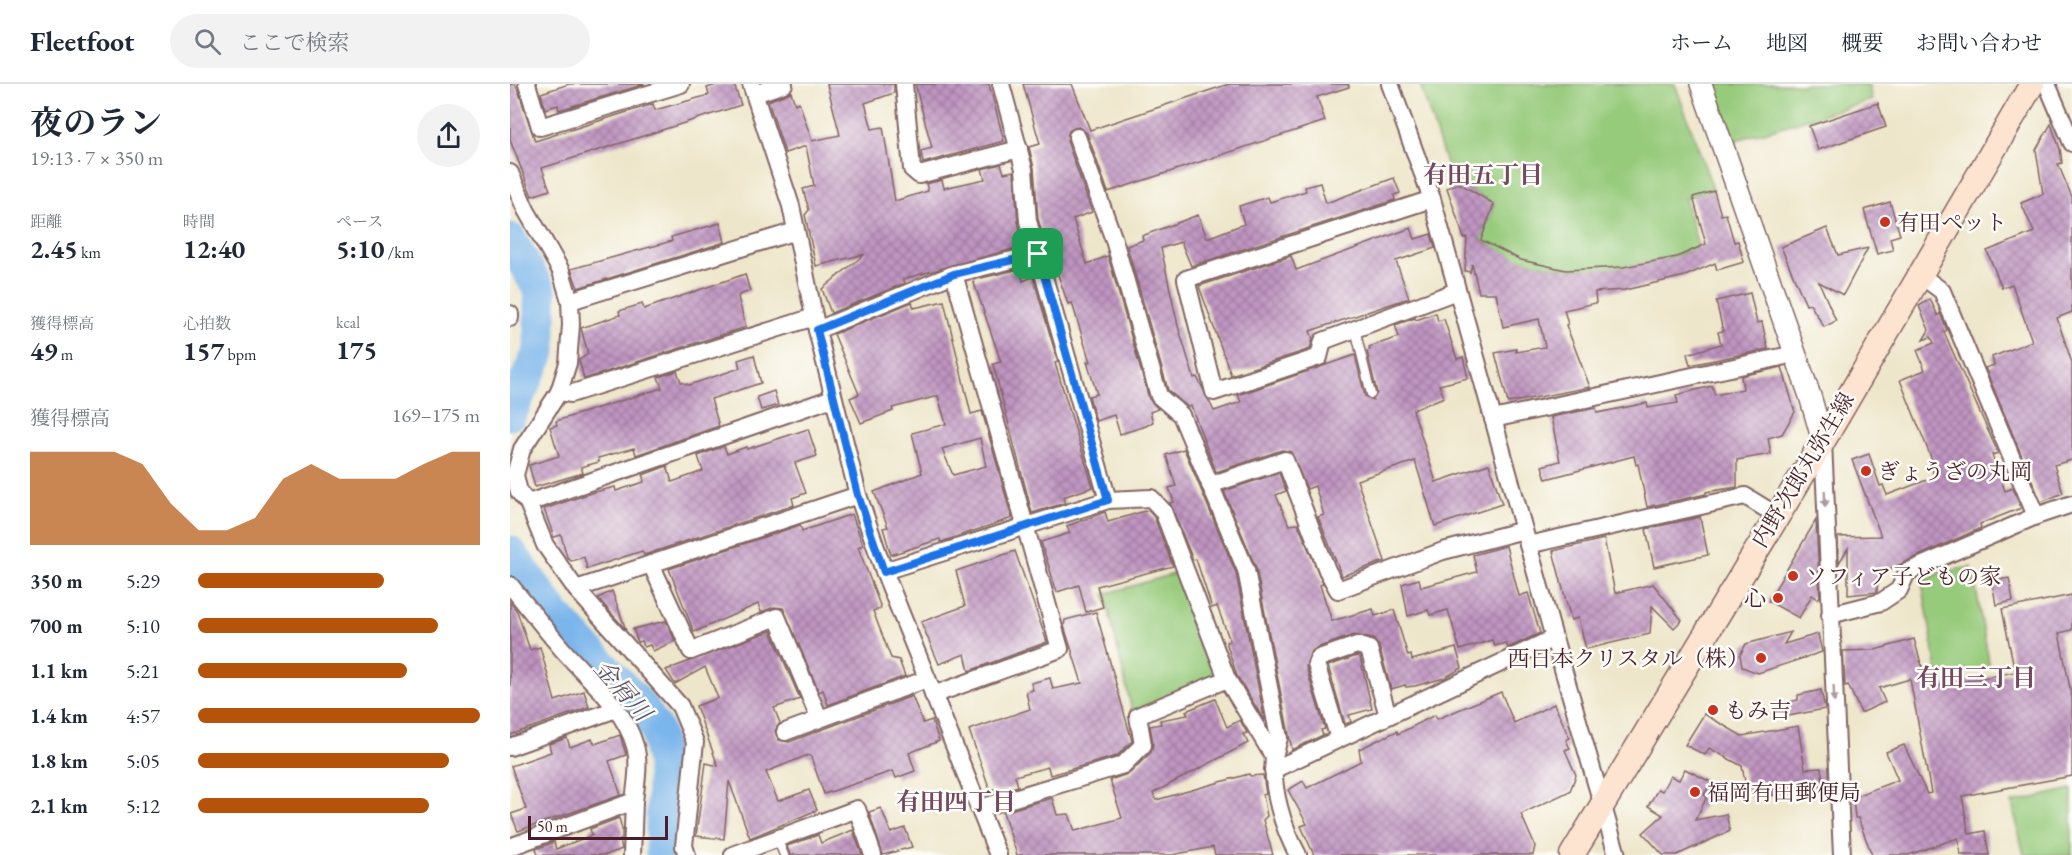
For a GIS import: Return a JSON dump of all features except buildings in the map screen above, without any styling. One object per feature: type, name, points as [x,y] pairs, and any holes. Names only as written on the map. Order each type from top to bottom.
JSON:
[{"type":"main road","name":"内野次郎丸弥生線","points":[[1572,855],[1776,515],[1823,441],[2032,84]]},
{"type":"street","points":[[527,84],[540,127],[681,84]]},
{"type":"street","points":[[784,84],[753,89],[791,206],[815,324],[858,495],[884,572],[998,855]]},
{"type":"street","points":[[904,84],[912,169],[919,176],[1019,149]]},
{"type":"street","points":[[1001,84],[1024,169],[1028,221],[1108,500]]},
{"type":"street","points":[[1390,84],[1432,199],[1617,855]]},
{"type":"street","points":[[1701,84],[1823,441],[1842,855]]},
{"type":"street","points":[[2047,84],[2072,143]]},
{"type":"street","points":[[1077,137],[1114,240],[1159,396],[1181,415],[1245,570],[1280,738],[1273,764]]},
{"type":"street","points":[[510,173],[526,210],[561,271],[570,301],[571,325],[568,363],[559,392],[522,449],[515,475],[519,492],[528,503],[545,545],[576,589],[680,706],[695,742],[684,846],[687,855]]},
{"type":"street","points":[[1432,199],[1186,279],[1214,392],[1319,357],[1323,341],[1457,291]]},
{"type":"street","points":[[570,301],[796,231]]},
{"type":"street","points":[[559,392],[570,393],[815,324],[954,274],[1038,254]]},
{"type":"street","points":[[785,732],[819,718],[1060,649],[954,274]]},
{"type":"street","points":[[1919,274],[1942,291],[2036,516]]},
{"type":"street","points":[[1493,419],[1795,354]]},
{"type":"street","points":[[528,503],[833,398]]},
{"type":"street","points":[[1210,484],[1285,460],[1327,570],[1338,590],[1443,551],[1526,538],[1745,496],[1776,515]]},
{"type":"street","points":[[576,589],[858,495]]},
{"type":"street","points":[[884,572],[1108,500],[1151,498],[1163,511],[1227,679],[1273,764],[1287,836],[1298,855]]},
{"type":"street","points":[[1830,615],[1881,602],[1899,590],[1907,572],[2036,516],[2072,504]]},
{"type":"street","points":[[651,564],[691,651],[777,617],[819,718]]},
{"type":"street","points":[[510,585],[563,650],[616,709],[629,729],[636,749],[632,855]]},
{"type":"street","points":[[1273,764],[1339,739],[1554,638]]},
{"type":"street","points":[[1339,739],[1316,664],[1319,658],[1357,645],[1369,649],[1388,716]]},
{"type":"street","points":[[981,808],[1123,765],[1143,745],[1138,716],[1227,679]]},
{"type":"street","points":[[510,747],[616,709]]},
{"type":"street","points":[[510,847],[634,801]]},
{"type":"street","points":[[733,855],[857,809],[873,855]]},
{"type":"lane","points":[[1355,329],[1371,394]]},
{"type":"lane","points":[[777,838],[784,855]]},
{"type":"green space","points":[[1420,84],[1675,84],[1713,189],[1685,198],[1698,247],[1678,255],[1634,266],[1589,269],[1566,268],[1522,260],[1481,240],[1494,204],[1459,183],[1453,185]]},
{"type":"green space","points":[[1713,84],[1868,84],[1872,100],[1733,141]]},
{"type":"green space","points":[[1972,567],[1990,668],[1938,676],[1922,582],[1942,572]]},
{"type":"green space","points":[[1177,573],[1215,672],[1213,679],[1132,711],[1105,594]]},
{"type":"green space","points":[[2072,789],[2072,855],[2024,855],[2012,803]]},
{"type":"waterway","name":"金屑川","points":[[510,239],[540,291],[540,351],[510,414]]},
{"type":"waterway","name":"金屑川","points":[[510,552],[555,615],[641,706],[657,731],[663,765],[662,855]]},
{"type":"place","name":"有田ペット","points":[[1885,222]]},
{"type":"place","name":"ぎょうざの丸岡","points":[[1866,471]]},
{"type":"place","name":"ソフィア子どもの家","points":[[1793,576]]},
{"type":"place","name":"心","points":[[1778,598]]},
{"type":"place","name":"西日本クリスタル（株）","points":[[1761,658]]},
{"type":"place","name":"もみ吉","points":[[1713,710]]},
{"type":"place","name":"福岡有田郵便局","points":[[1695,792]]},
{"type":"district","name":"有田五丁目","points":[[1483,174]]},
{"type":"district","name":"有田三丁目","points":[[1976,677]]},
{"type":"district","name":"有田四丁目","points":[[956,801]]},
{"type":"route","points":[[1038,254],[1108,500],[884,572],[858,495],[817,330],[954,274],[1038,254]]}]
